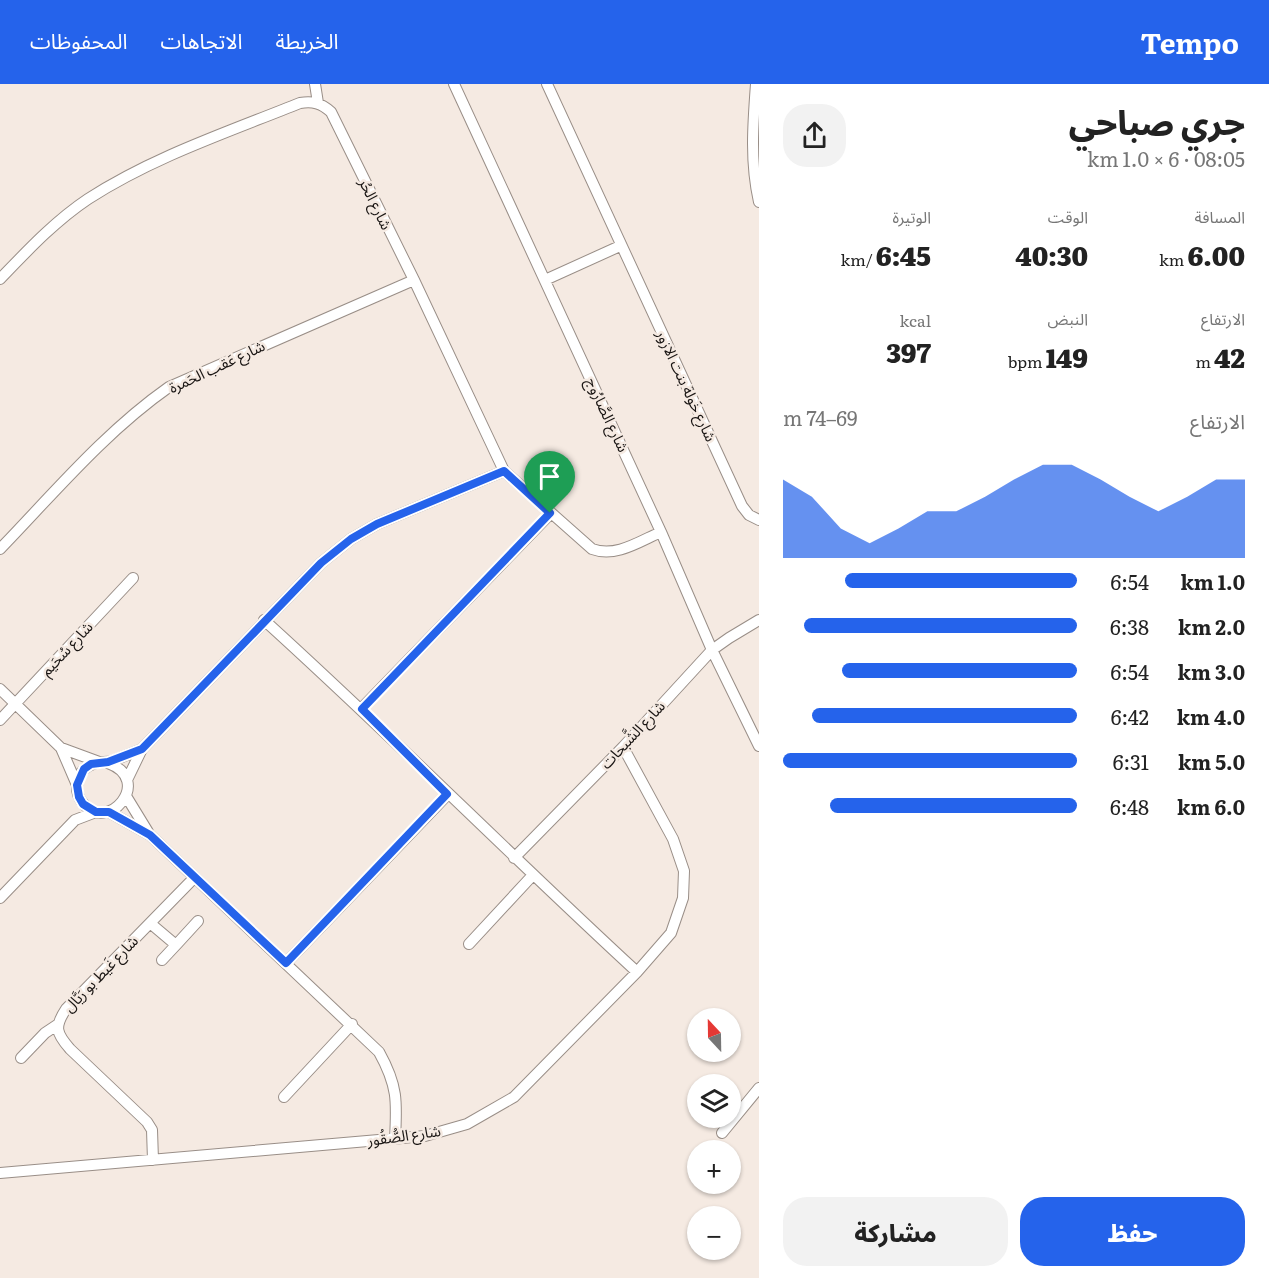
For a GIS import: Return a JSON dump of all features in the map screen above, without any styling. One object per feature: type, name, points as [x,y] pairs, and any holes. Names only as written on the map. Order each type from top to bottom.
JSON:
[{"type":"street","points":[[0,279],[36,241],[86,201],[135,171],[300,103],[309,101],[318,103],[315,84]]},
{"type":"street","name":"شارع الصَّارُوج","points":[[454,84],[661,532],[712,650],[759,746]]},
{"type":"street","name":"شارع خَولة بنت الازور","points":[[547,84],[742,506],[749,515],[759,520]]},
{"type":"street","points":[[756,84],[752,159],[759,202]]},
{"type":"street","name":"شارع الحُر","points":[[318,103],[331,112],[414,280],[504,471],[592,549],[603,552],[619,550],[661,532]]},
{"type":"street","points":[[545,280],[620,246]]},
{"type":"street","name":"شارع عَقب الحَمرة","points":[[0,549],[114,431],[139,408],[169,387],[414,280]]},
{"type":"street","points":[[109,812],[122,803],[126,796],[127,780],[142,749],[321,563],[351,539],[377,524],[504,471]]},
{"type":"street","points":[[362,709],[550,513]]},
{"type":"street","name":"شارع سُحَيم","points":[[0,720],[133,578]]},
{"type":"street","points":[[264,620],[362,709],[532,876],[637,972]]},
{"type":"street","name":"شارع الشَّبحات","points":[[514,858],[712,650],[759,620]]},
{"type":"street","points":[[0,689],[61,748],[77,785],[79,797],[75,820]]},
{"type":"street","name":"شارع الصُّقُور","points":[[0,1173],[425,1136],[467,1124],[514,1098],[637,972],[671,933],[683,898],[684,870],[674,839],[622,747]]},
{"type":"street","points":[[61,748],[120,769],[127,780]]},
{"type":"street","points":[[77,785],[84,769],[142,749]]},
{"type":"street","points":[[286,963],[447,794]]},
{"type":"street","points":[[126,796],[150,835],[379,1052],[393,1080],[397,1100],[395,1139]]},
{"type":"street","points":[[79,797],[83,804],[96,812]]},
{"type":"street","points":[[0,898],[75,820],[96,812],[109,812],[150,835]]},
{"type":"street","points":[[469,944],[532,876]]},
{"type":"street","name":"شارع غَيط بو رَيَّال","points":[[153,1160],[152,1130],[147,1122],[70,1049],[59,1037],[57,1025],[66,1009],[194,878]]},
{"type":"street","points":[[162,960],[198,921]]},
{"type":"street","points":[[150,923],[176,945]]},
{"type":"street","points":[[284,1097],[352,1024]]},
{"type":"street","points":[[21,1058],[45,1033],[57,1025]]},
{"type":"street","points":[[722,1133],[759,1088]]},
{"type":"route","points":[[504,471],[550,513],[362,709],[447,794],[286,963],[150,835],[109,812],[96,812],[83,804],[77,791],[77,785],[84,769],[91,764],[108,762],[142,749],[264,620],[321,563],[351,539],[377,524],[504,471]]}]
